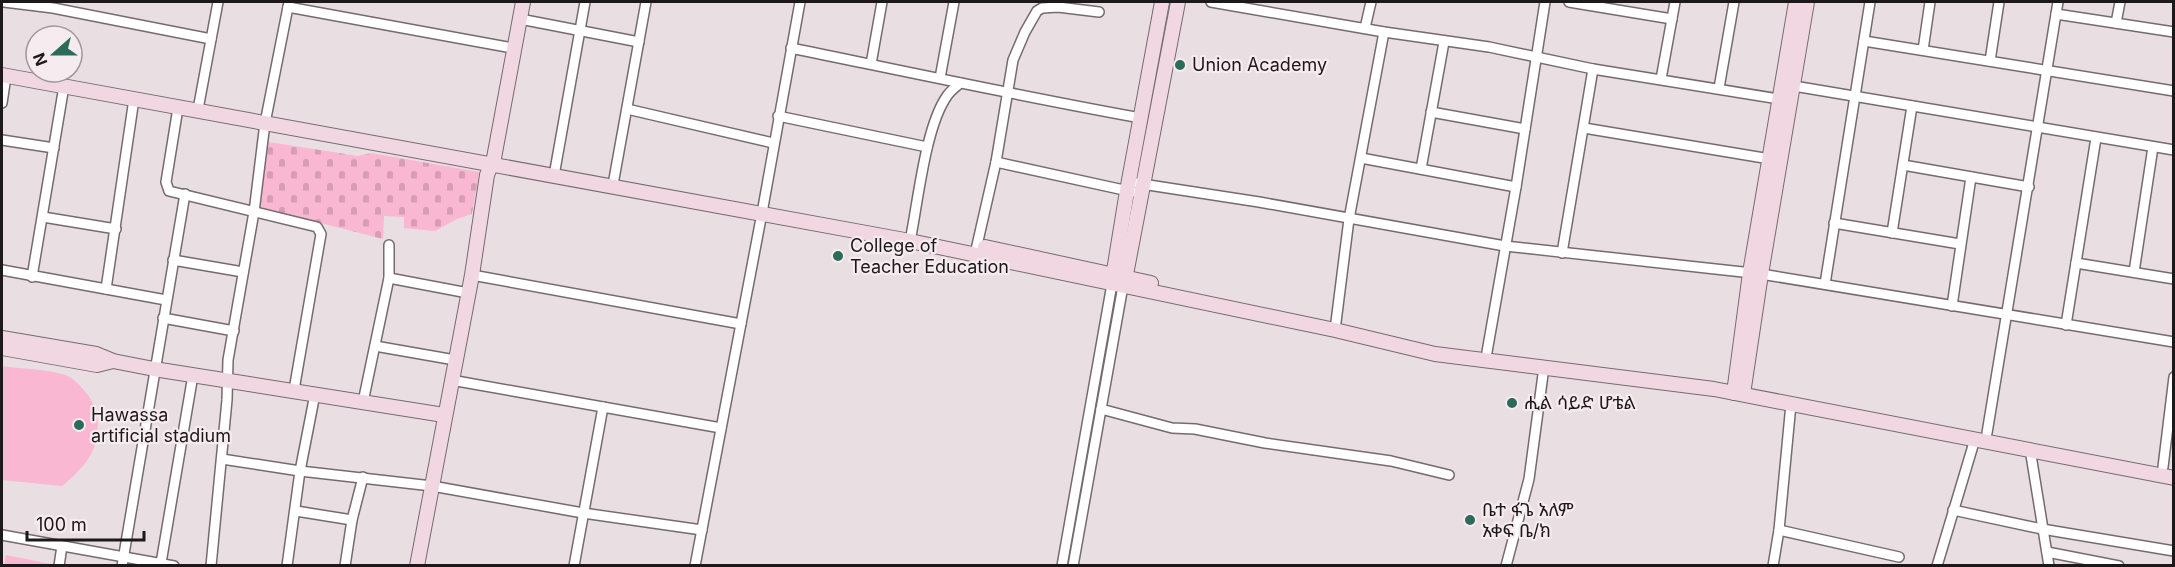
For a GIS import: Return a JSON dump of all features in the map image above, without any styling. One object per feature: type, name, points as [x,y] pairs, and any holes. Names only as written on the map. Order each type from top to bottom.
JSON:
[{"type":"main road","points":[[417,566],[472,275],[513,2]]},
{"type":"main road","points":[[488,164],[523,2]]},
{"type":"main road","points":[[1135,187],[1141,118],[1162,2]]},
{"type":"main road","points":[[1119,280],[1135,187],[1178,2]]},
{"type":"main road","points":[[1788,85],[1796,2]]},
{"type":"main road","points":[[1755,273],[1785,100],[1807,2]]},
{"type":"main road","points":[[3,73],[178,108],[266,119]]},
{"type":"main road","points":[[3,73],[199,104],[488,164],[763,209]]},
{"type":"main road","points":[[1739,389],[1770,159],[1785,100]]},
{"type":"main road","points":[[488,164],[555,170],[614,179],[976,250],[1436,346],[1634,373],[1683,376],[1981,436],[2031,449],[2174,478]]},
{"type":"main road","points":[[1336,326],[1435,354],[1633,380],[1739,389],[1791,404],[2168,468]]},
{"type":"main road","points":[[2,338],[96,354],[113,361],[154,369],[444,415]]},
{"type":"main road","points":[[2,348],[97,365],[113,361]]},
{"type":"street","points":[[8,2],[53,8],[210,39]]},
{"type":"street","points":[[199,104],[218,2]]},
{"type":"street","points":[[555,170],[585,2]]},
{"type":"street","points":[[614,179],[646,2]]},
{"type":"street","points":[[695,566],[800,2]]},
{"type":"street","points":[[871,64],[882,2]]},
{"type":"street","points":[[940,78],[954,2]]},
{"type":"street","points":[[1211,2],[1785,100]]},
{"type":"street","points":[[1365,28],[1371,2]]},
{"type":"street","points":[[1487,352],[1545,2]]},
{"type":"street","points":[[1569,2],[1606,5],[1672,19]]},
{"type":"street","points":[[1660,79],[1675,2]]},
{"type":"street","points":[[1719,88],[1734,2]]},
{"type":"street","points":[[1825,284],[1870,2]]},
{"type":"street","points":[[1923,50],[1930,2]]},
{"type":"street","points":[[1990,61],[1999,2]]},
{"type":"street","points":[[1937,566],[1953,510],[1981,436],[2008,315],[2058,2]]},
{"type":"street","points":[[2116,23],[2120,2]]},
{"type":"street","points":[[211,566],[222,459],[228,360],[254,212],[266,119],[289,4],[507,47]]},
{"type":"street","points":[[976,250],[996,162],[1013,60],[1037,12],[1058,7],[1099,12]]},
{"type":"street","points":[[2056,15],[2174,32]]},
{"type":"street","points":[[520,19],[639,42]]},
{"type":"street","points":[[1336,326],[1349,219],[1384,32]]},
{"type":"street","points":[[1864,41],[2174,90]]},
{"type":"street","points":[[1421,169],[1444,42]]},
{"type":"street","points":[[791,48],[940,78],[1006,94],[1141,118]]},
{"type":"street","points":[[1563,253],[1593,69]]},
{"type":"street","points":[[2,103],[3,73]]},
{"type":"street","points":[[911,237],[927,147],[940,108],[947,96],[960,83]]},
{"type":"street","points":[[1788,85],[2174,150]]},
{"type":"street","points":[[32,277],[64,86]]},
{"type":"street","points":[[106,289],[134,99]]},
{"type":"street","points":[[1892,233],[1912,106]]},
{"type":"street","points":[[178,108],[166,186],[169,191],[317,227],[321,232],[294,390]]},
{"type":"street","points":[[627,110],[773,143]]},
{"type":"street","points":[[1431,112],[1525,129]]},
{"type":"street","points":[[778,116],[927,147]]},
{"type":"street","points":[[1584,128],[1770,159]]},
{"type":"street","points":[[2066,325],[2096,138]]},
{"type":"street","points":[[2,140],[54,148]]},
{"type":"street","points":[[2134,272],[2153,147]]},
{"type":"street","points":[[1361,158],[1516,187]]},
{"type":"street","points":[[996,162],[1135,187],[1349,219],[1505,246],[1755,273],[2174,342]]},
{"type":"street","points":[[1903,165],[2029,187]]},
{"type":"street","points":[[1952,306],[1971,177]]},
{"type":"street","points":[[122,561],[185,194]]},
{"type":"street","points":[[43,217],[116,229]]},
{"type":"street","points":[[1834,223],[1960,244]]},
{"type":"street","points":[[363,402],[389,278],[389,244]]},
{"type":"street","points":[[173,260],[243,272]]},
{"type":"street","points":[[2076,263],[2174,279]]},
{"type":"street","points":[[2,270],[166,300]]},
{"type":"street","points":[[472,275],[741,324]]},
{"type":"street","points":[[389,278],[468,293]]},
{"type":"street","points":[[1073,566],[1101,410],[1119,280]]},
{"type":"street","points":[[1062,566],[1119,280]]},
{"type":"street","points":[[163,318],[234,330]]},
{"type":"street","points":[[375,346],[455,360]]},
{"type":"street","points":[[1506,566],[1529,479],[1544,367]]},
{"type":"street","points":[[160,563],[193,375]]},
{"type":"street","points":[[2168,468],[2174,377]]},
{"type":"street","points":[[451,381],[720,428]]},
{"type":"street","points":[[287,566],[300,471],[315,394]]},
{"type":"street","points":[[1773,566],[1779,531],[1791,404]]},
{"type":"street","points":[[574,566],[603,407]]},
{"type":"street","points":[[1101,410],[1172,428],[1195,429],[1264,443],[1391,461],[1449,475]]},
{"type":"street","points":[[2031,449],[2049,566]]},
{"type":"street","points":[[222,459],[300,471],[432,486],[583,513],[702,530]]},
{"type":"street","points":[[345,566],[352,520],[363,477]]},
{"type":"street","points":[[1953,510],[2042,529],[2174,551]]},
{"type":"street","points":[[296,511],[352,520]]},
{"type":"street","points":[[1779,531],[1839,542],[1899,557]]},
{"type":"street","points":[[2,535],[62,546],[122,561],[174,566]]},
{"type":"street","points":[[59,566],[62,546]]},
{"type":"street","points":[[2047,552],[2119,566]]},
{"type":"green space","points":[[269,142],[358,156],[371,153],[479,172],[472,214],[435,231],[404,228],[404,217],[384,216],[383,239],[262,208],[260,203]]},
{"type":"green space","points":[[2,366],[66,375],[79,385],[92,402],[98,421],[93,451],[75,475],[62,486],[2,480]]},
{"type":"green space","points":[[6,555],[51,564],[51,565],[4,565]]},
{"type":"place","name":"Union Academy","points":[[1180,65]]},
{"type":"place","name":"College of Teacher Education","points":[[838,256]]},
{"type":"place","name":"ሒል ሳይድ ሆቴል","points":[[1512,403]]},
{"type":"place","name":"Hawassa artificial stadium","points":[[79,425]]},
{"type":"place","name":"ቤተ ፋጌ አለም አቀፍ ቤ/ክ","points":[[1470,520]]}]
